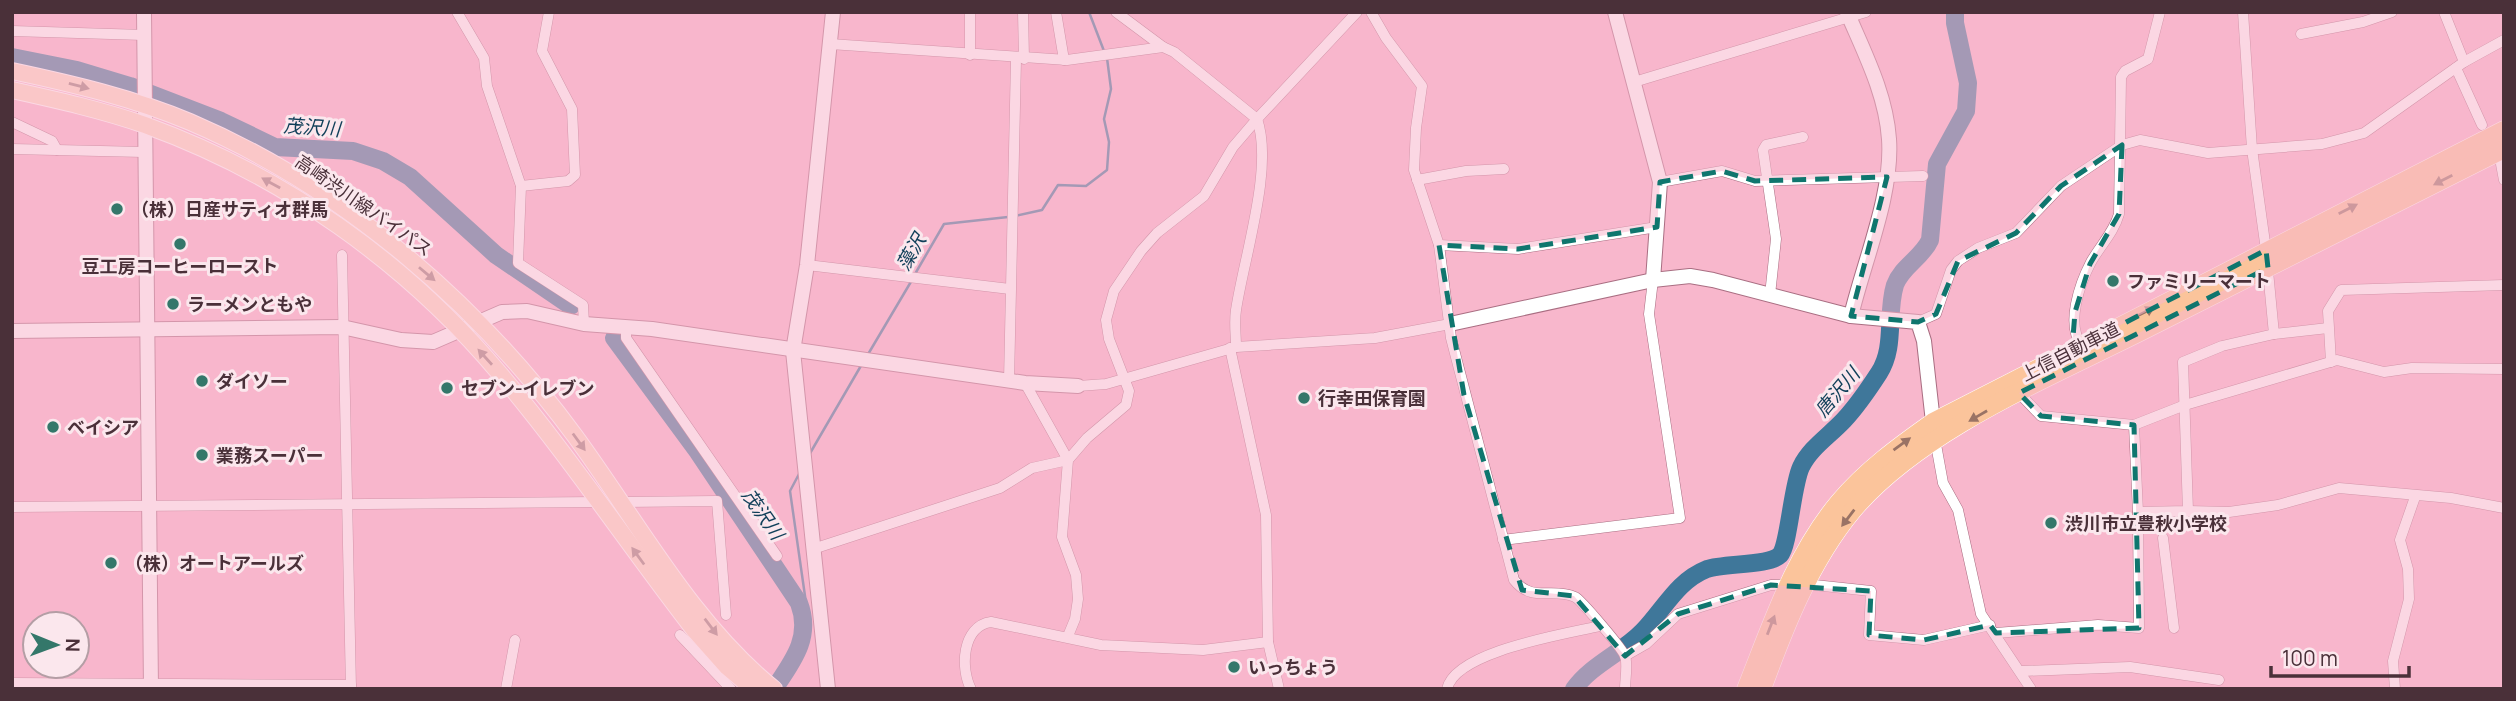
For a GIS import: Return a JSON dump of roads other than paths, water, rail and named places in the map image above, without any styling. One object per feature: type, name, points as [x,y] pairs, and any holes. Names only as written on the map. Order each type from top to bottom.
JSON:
[{"type":"highway","name":"上信自動車道","points":[[1746,689],[1839,502],[1888,454],[1933,422],[2504,130]]},
{"type":"highway","name":"上信自動車道","points":[[1762,689],[1796,585],[1853,511],[1899,465],[2019,393],[2268,268],[2502,157]]},
{"type":"main road","name":"高崎渋川線バイパス","points":[[12,71],[144,100],[282,170],[331,201],[431,276],[479,322],[552,404],[725,645],[766,687]]},
{"type":"main road","name":"高崎渋川線バイパス","points":[[12,90],[144,125],[231,161],[325,216],[371,249],[461,331],[534,415],[695,631],[727,667],[766,687]]},
{"type":"street","points":[[144,12],[150,686]]},
{"type":"street","points":[[457,12],[484,58],[487,86],[521,186],[518,263],[583,305],[584,324]]},
{"type":"street","points":[[521,186],[568,181],[575,175],[572,109],[542,51],[549,12]]},
{"type":"street","points":[[828,689],[816,548],[793,351],[807,265],[833,12]]},
{"type":"street","points":[[970,12],[970,55]]},
{"type":"street","points":[[1009,381],[1010,289],[1023,12]]},
{"type":"street","points":[[1056,12],[1064,60]]},
{"type":"street","points":[[1116,12],[1257,118],[1261,131],[1262,164],[1236,313],[1233,348],[1266,515],[1268,642],[1279,689]]},
{"type":"street","points":[[816,548],[1000,488],[1032,468],[1068,460],[1087,438],[1126,405],[1129,391],[1122,379],[1106,320],[1114,291],[1157,233],[1204,196],[1233,147],[1257,118],[1357,12]]},
{"type":"street","points":[[1371,12],[1385,38],[1422,86],[1414,170],[1439,245],[1450,324],[1464,395],[1494,494],[1514,580],[1522,590],[1533,594],[1574,596],[1625,656],[1625,689]]},
{"type":"street","points":[[1503,540],[1679,518],[1649,314],[1660,182],[1615,12]]},
{"type":"street","points":[[1634,82],[1866,12]]},
{"type":"street","points":[[2082,345],[2075,336],[2075,312],[2090,264],[2116,224],[2121,198],[2122,77],[2125,71],[2148,59],[2161,12]]},
{"type":"street","points":[[2243,12],[2252,149],[2274,334]]},
{"type":"street","points":[[2301,34],[2363,22],[2392,12]]},
{"type":"street","points":[[2444,12],[2482,125]]},
{"type":"street","points":[[1848,16],[1874,74],[1889,138],[1887,177],[1851,316]]},
{"type":"street","points":[[12,31],[144,35]]},
{"type":"street","points":[[12,331],[342,327],[424,343],[433,342],[502,313],[527,311],[584,324],[626,327],[1009,381],[1079,386],[1122,379],[1233,348],[1375,338],[1653,280],[1690,276],[1851,316],[1918,322],[1936,314],[1951,270],[1958,261],[1978,248],[2016,233],[2061,186],[2122,145],[2140,139],[2208,153],[2348,139],[2364,132],[2460,65],[2504,40]]},
{"type":"street","points":[[831,44],[1064,60],[1163,47]]},
{"type":"street","points":[[12,122],[52,141],[57,150]]},
{"type":"street","points":[[1770,295],[1776,239],[1769,181],[1762,156],[1766,145],[1803,137]]},
{"type":"street","points":[[12,149],[144,152]]},
{"type":"street","points":[[2502,157],[2504,180]]},
{"type":"street","points":[[1417,180],[1466,171],[1504,169]]},
{"type":"street","points":[[1660,182],[1722,171],[1743,180],[1769,181],[1923,176]]},
{"type":"street","points":[[1439,245],[1518,249],[1657,226]]},
{"type":"street","points":[[12,683],[351,687],[342,256]]},
{"type":"street","points":[[807,265],[1010,289]]},
{"type":"street","points":[[2331,362],[2328,311],[2341,290],[2504,285]]},
{"type":"street","points":[[1918,322],[1943,483],[1958,510],[1981,614],[2032,689]]},
{"type":"street","points":[[626,327],[626,338],[776,556]]},
{"type":"street","points":[[2188,512],[2183,362],[2222,346],[2274,334],[2328,328]]},
{"type":"street","points":[[2019,393],[2041,416],[2134,425],[2185,405],[2337,360],[2384,372],[2412,368],[2504,369]]},
{"type":"street","points":[[1025,383],[1068,460],[1062,538],[1076,575],[1078,599],[1076,619],[1068,636]]},
{"type":"street","points":[[1625,656],[1646,644],[1678,614],[1771,584],[1871,591],[1869,635],[1924,640],[1993,629],[2098,625],[2139,628],[2134,425]]},
{"type":"street","points":[[2138,512],[2229,512],[2278,505],[2339,488],[2414,497],[2451,498],[2504,509]]},
{"type":"street","points":[[2395,689],[2393,661],[2409,599],[2408,569],[2400,540],[2414,497]]},
{"type":"street","points":[[623,502],[717,500],[726,615]]},
{"type":"street","points":[[12,507],[599,502]]},
{"type":"street","points":[[2163,538],[2174,628]]},
{"type":"street","points":[[971,689],[964,670],[964,652],[976,630],[984,623],[1068,636],[1101,645],[1203,650],[1268,642]]},
{"type":"street","points":[[1447,689],[1451,676],[1473,661],[1528,642],[1600,626]]},
{"type":"street","points":[[680,635],[731,689]]},
{"type":"street","points":[[506,689],[515,640]]},
{"type":"street","points":[[2022,671],[2130,667],[2219,680]]},
{"type":"waterway","name":"藻沢","points":[[1089,12],[1104,51]]},
{"type":"waterway","name":"唐沢川","points":[[1574,689],[1589,672],[1635,639],[1679,588],[1697,574],[1715,567],[1757,563],[1780,555],[1786,540],[1801,467],[1815,448],[1853,409],[1879,373],[1887,352],[1895,285],[1902,272],[1930,240],[1937,164],[1966,111],[1968,83],[1955,12]]},
{"type":"waterway","name":"茂沢川","points":[[12,57],[77,70],[130,86],[221,121],[275,147],[353,151],[383,161],[410,177],[496,255],[571,306]]},
{"type":"waterway","name":"藻沢","points":[[1015,216],[1042,210],[1058,185],[1086,186],[1107,170],[1109,142],[1104,119],[1111,89],[1107,58]]},
{"type":"waterway","name":"藻沢","points":[[915,274],[944,224],[1008,217]]},
{"type":"waterway","name":"藻沢","points":[[867,356],[912,280]]},
{"type":"waterway","name":"茂沢川","points":[[614,338],[698,452],[799,603],[802,638],[794,658],[774,689]]},
{"type":"waterway","name":"藻沢","points":[[809,455],[862,364]]},
{"type":"waterway","name":"藻沢","points":[[799,474],[790,491],[806,603],[801,609]]},
{"type":"place","name":"（株）日産サティオ群馬","points":[[117,209]]},
{"type":"place","name":"豆工房コーヒーロースト","points":[[180,244]]},
{"type":"place","name":"ファミリーマート","points":[[2113,281]]},
{"type":"place","name":"ラーメンともや","points":[[173,304]]},
{"type":"place","name":"ダイソー","points":[[202,381]]},
{"type":"place","name":"セブン-イレブン","points":[[447,388]]},
{"type":"place","name":"行幸田保育園","points":[[1304,398]]},
{"type":"place","name":"ベイシア","points":[[53,427]]},
{"type":"place","name":"業務スーパー","points":[[202,455]]},
{"type":"place","name":"渋川市立豊秋小学校","points":[[2051,523]]},
{"type":"place","name":"（株）オートアールズ","points":[[111,563]]},
{"type":"place","name":"いっちょう","points":[[1234,667]]}]
